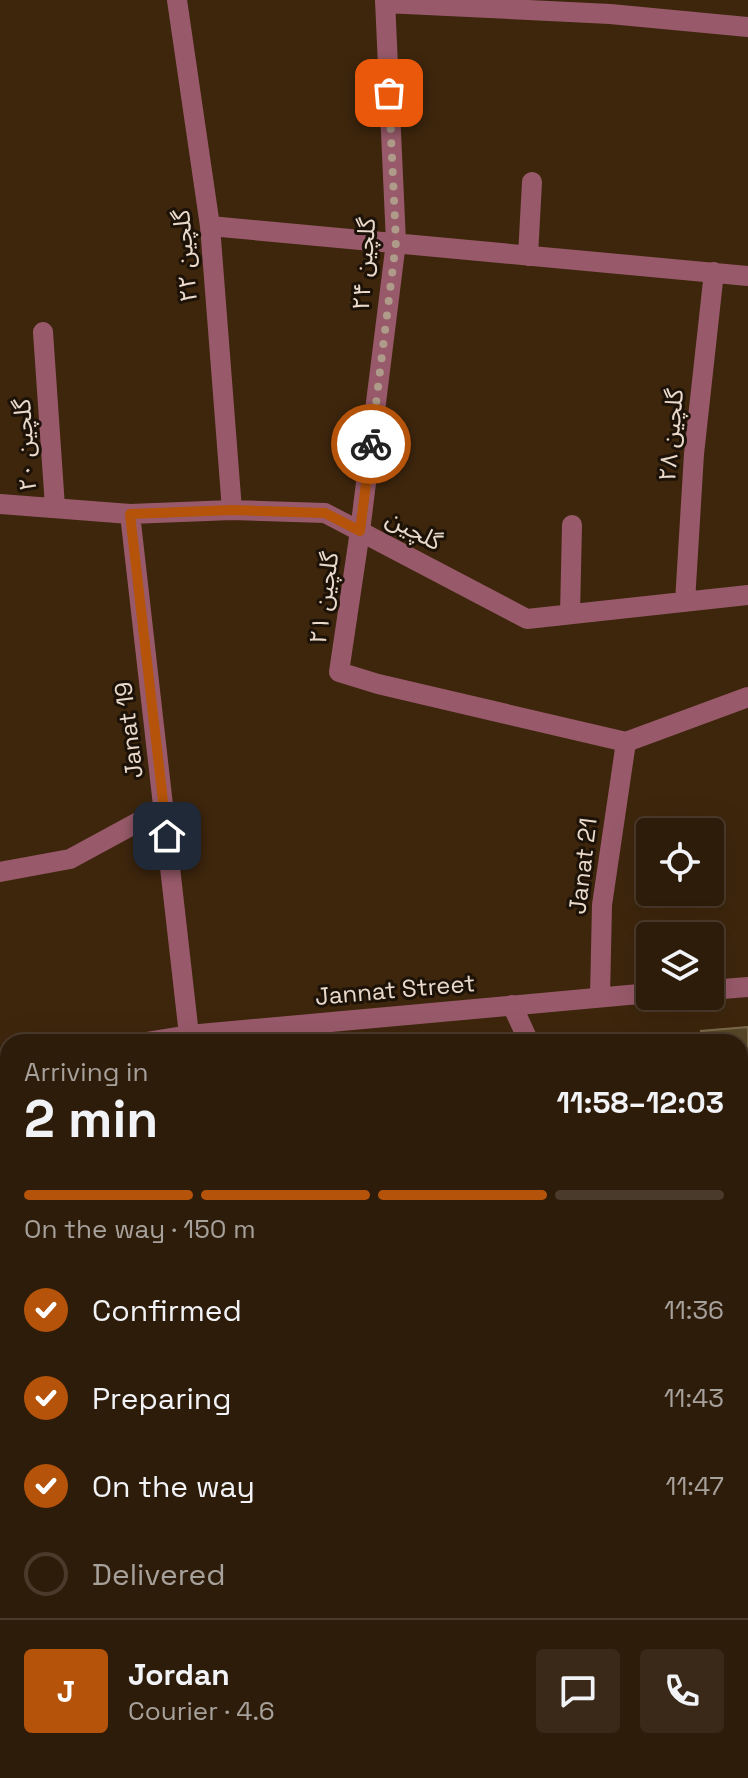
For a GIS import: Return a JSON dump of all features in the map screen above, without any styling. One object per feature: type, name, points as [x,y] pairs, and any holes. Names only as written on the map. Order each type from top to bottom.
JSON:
[{"type":"street","name":"گلچین ۲۲","points":[[177,0],[210,226],[232,510]]},
{"type":"street","points":[[385,1],[611,7],[748,27]]},
{"type":"street","name":"گلچین ۲۴","points":[[360,531],[396,242],[385,1]]},
{"type":"street","points":[[528,256],[532,182]]},
{"type":"street","points":[[210,226],[748,276]]},
{"type":"street","name":"گلچین ۲۸","points":[[685,602],[694,454],[714,272]]},
{"type":"street","name":"گلچین ۲۰","points":[[43,332],[55,507]]},
{"type":"street","name":"گلچین","points":[[0,504],[130,514],[232,510],[325,513],[527,619],[748,595]]},
{"type":"street","name":"Janat 19","points":[[130,514],[189,1034]]},
{"type":"street","points":[[570,614],[572,525]]},
{"type":"street","name":"گلچین ۲۱","points":[[360,531],[339,672],[378,684],[626,742]]},
{"type":"street","points":[[626,742],[748,697]]},
{"type":"street","name":"Janat 21","points":[[600,997],[602,905],[626,742]]},
{"type":"street","points":[[0,872],[70,859],[164,808]]},
{"type":"street","points":[[724,989],[748,987]]},
{"type":"street","name":"Jannat Street","points":[[200,1034],[636,994]]},
{"type":"street","points":[[512,1005],[525,1034]]},
{"type":"building","points":[[748,1027],[748,1034],[702,1034],[701,1031]]},
{"type":"way so far","points":[[371,444],[396,242],[389,93]]},
{"type":"route","points":[[167,836],[130,514],[232,510],[325,513],[360,531],[371,444]]}]
